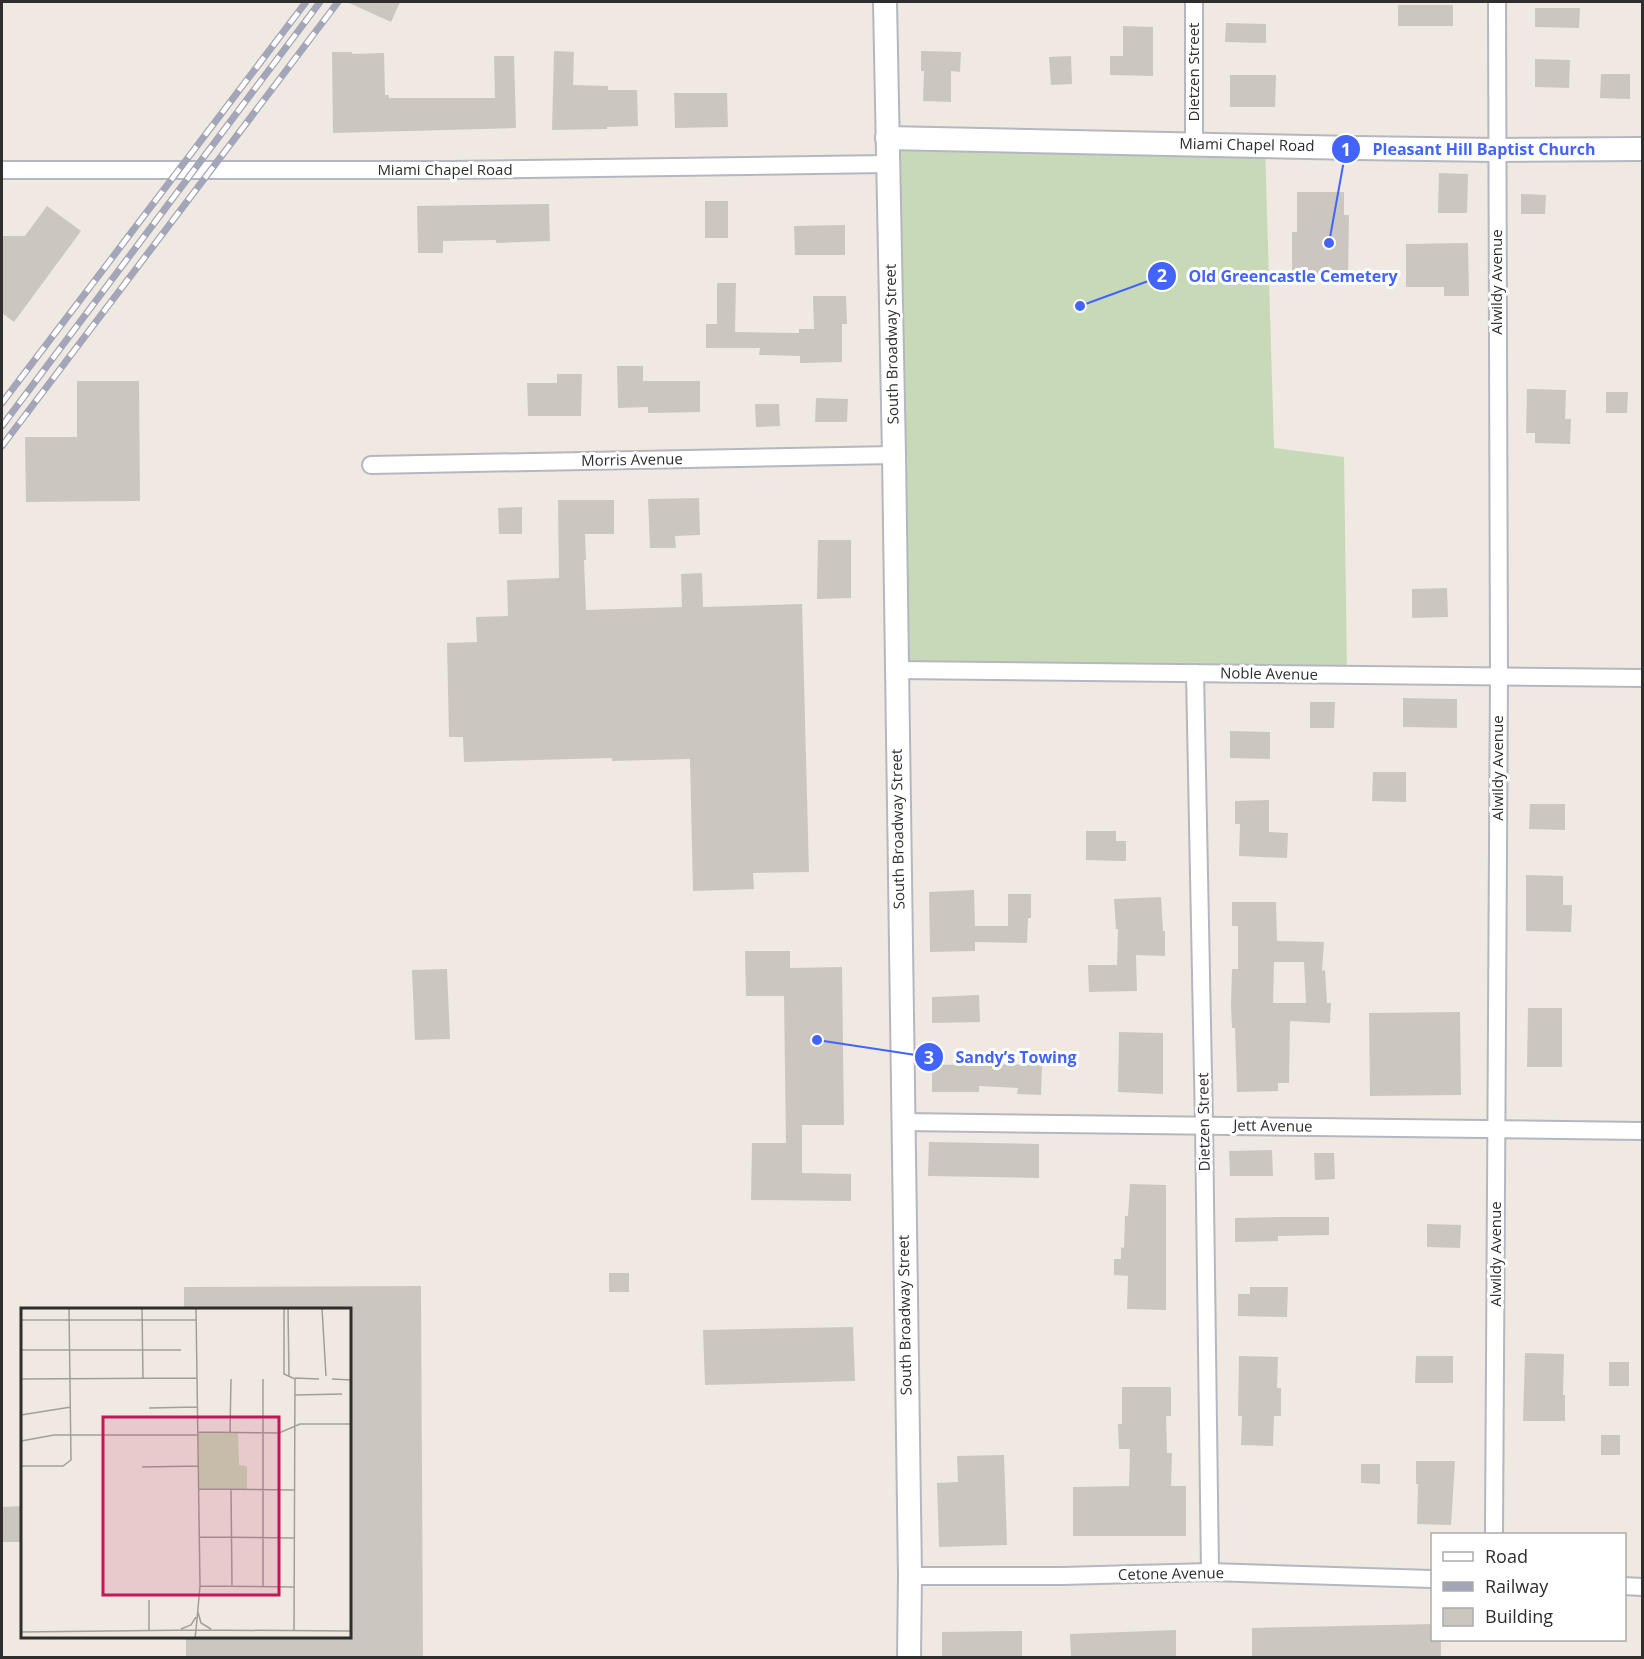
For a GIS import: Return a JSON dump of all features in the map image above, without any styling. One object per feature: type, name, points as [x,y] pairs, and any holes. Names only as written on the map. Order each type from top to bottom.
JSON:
[{"type":"street","name":"South Broadway Street","points":[[885,2],[894,455],[910,1576],[909,1658]]},
{"type":"street","name":"Dietzen Street","points":[[1194,2],[1194,143]]},
{"type":"street","name":"Alwildy Avenue","points":[[1494,1533],[1499,676],[1497,2]]},
{"type":"street","name":"Miami Chapel Road","points":[[887,138],[1048,143],[1194,143],[1497,150],[1642,149]]},
{"type":"street","name":"Miami Chapel Road","points":[[2,170],[452,170],[888,164]]},
{"type":"street","name":"Morris Avenue","points":[[371,465],[894,455]]},
{"type":"street","name":"Noble Avenue","points":[[896,670],[1642,678]]},
{"type":"street","name":"Dietzen Street","points":[[1195,673],[1210,1572]]},
{"type":"street","name":"Jett Avenue","points":[[903,1122],[1642,1131]]},
{"type":"street","name":"Cetone Avenue","points":[[910,1576],[1062,1576],[1210,1572],[1431,1579]]},
{"type":"street","points":[[1626,1586],[1642,1587]]},
{"type":"green space","points":[[887,138],[1265,145],[1274,448],[1344,457],[1347,675],[896,670]]},
{"type":"building","points":[[347,2],[400,2],[391,22]]},
{"type":"building","points":[[1398,5],[1453,5],[1453,26],[1398,26]]},
{"type":"building","points":[[1535,8],[1580,8],[1579,28],[1535,27]]},
{"type":"building","points":[[1226,23],[1266,24],[1266,43],[1225,42]]},
{"type":"building","points":[[1123,26],[1153,27],[1153,76],[1110,75],[1110,56],[1123,56]]},
{"type":"building","points":[[554,51],[574,52],[573,85],[608,86],[608,90],[637,90],[638,126],[552,130]]},
{"type":"building","points":[[921,51],[961,52],[960,72],[951,71],[951,102],[923,101],[924,71],[921,71]]},
{"type":"building","points":[[332,52],[384,53],[385,95],[389,95],[389,98],[495,98],[494,56],[514,56],[516,128],[333,133]]},
{"type":"building","points":[[1071,56],[1072,84],[1051,85],[1049,57]]},
{"type":"building","points":[[1535,59],[1570,60],[1569,88],[1535,87]]},
{"type":"building","points":[[1601,74],[1630,74],[1630,99],[1600,98]]},
{"type":"building","points":[[1230,75],[1276,75],[1275,107],[1230,107]]},
{"type":"building","points":[[674,93],[727,93],[728,127],[675,128]]},
{"type":"building","points":[[1439,173],[1468,174],[1467,213],[1438,213]]},
{"type":"building","points":[[1297,192],[1344,192],[1344,215],[1349,215],[1348,275],[1292,275],[1292,232],[1297,232]]},
{"type":"building","points":[[1521,194],[1546,195],[1545,214],[1521,214]]},
{"type":"building","points":[[705,201],[728,201],[728,238],[705,238]]},
{"type":"building","points":[[549,204],[550,241],[496,243],[496,240],[443,241],[443,253],[418,253],[417,206]]},
{"type":"building","points":[[47,206],[81,231],[14,322],[2,313],[2,236],[25,236]]},
{"type":"building","points":[[845,225],[845,255],[795,255],[794,226]]},
{"type":"building","points":[[1468,243],[1469,296],[1444,296],[1444,287],[1406,287],[1406,244]]},
{"type":"building","points":[[717,283],[736,283],[735,332],[799,333],[799,329],[814,329],[813,296],[846,296],[847,324],[842,324],[842,362],[800,363],[800,356],[759,355],[760,348],[706,348],[706,324],[717,324]]},
{"type":"building","points":[[617,366],[643,366],[643,381],[700,381],[700,412],[648,413],[648,407],[618,408]]},
{"type":"building","points":[[557,374],[582,374],[581,416],[528,416],[527,383],[557,383]]},
{"type":"building","points":[[77,381],[139,381],[140,501],[26,502],[25,437],[77,437]]},
{"type":"building","points":[[1527,389],[1566,390],[1565,419],[1571,419],[1570,444],[1535,443],[1535,433],[1526,433]]},
{"type":"building","points":[[1606,392],[1628,392],[1627,413],[1606,413]]},
{"type":"building","points":[[816,398],[848,399],[847,422],[815,422]]},
{"type":"building","points":[[755,404],[779,404],[780,426],[756,427]]},
{"type":"building","points":[[699,498],[700,535],[675,536],[676,548],[650,548],[648,499]]},
{"type":"building","points":[[558,500],[614,500],[614,534],[585,534],[586,610],[682,607],[681,574],[702,573],[703,607],[802,604],[809,872],[753,873],[754,889],[693,891],[690,759],[612,761],[612,758],[464,762],[463,737],[449,737],[447,643],[477,642],[476,617],[508,616],[507,580],[559,578]]},
{"type":"building","points":[[522,507],[522,534],[499,534],[498,508]]},
{"type":"building","points":[[818,540],[851,540],[851,598],[817,599]]},
{"type":"building","points":[[1447,588],[1448,617],[1412,618],[1412,589]]},
{"type":"building","points":[[1403,698],[1457,699],[1457,728],[1403,727]]},
{"type":"building","points":[[1310,702],[1335,702],[1334,728],[1310,728]]},
{"type":"building","points":[[1230,731],[1270,732],[1270,759],[1230,758]]},
{"type":"building","points":[[1373,772],[1406,772],[1406,802],[1372,801]]},
{"type":"building","points":[[1269,800],[1269,832],[1288,833],[1287,858],[1239,856],[1240,824],[1235,824],[1235,801]]},
{"type":"building","points":[[1530,804],[1565,804],[1565,830],[1529,829]]},
{"type":"building","points":[[1086,831],[1116,831],[1116,841],[1126,841],[1126,861],[1086,860]]},
{"type":"building","points":[[1526,875],[1563,876],[1563,905],[1572,905],[1571,932],[1526,931]]},
{"type":"building","points":[[974,890],[975,926],[1008,926],[1008,894],[1031,894],[1031,918],[1028,918],[1027,943],[975,942],[975,951],[930,952],[929,892]]},
{"type":"building","points":[[1161,897],[1165,956],[1136,955],[1137,991],[1089,992],[1088,965],[1117,965],[1118,929],[1116,929],[1114,899]]},
{"type":"building","points":[[1232,902],[1276,902],[1277,941],[1324,942],[1322,971],[1325,970],[1327,1003],[1331,1003],[1330,1023],[1290,1021],[1289,1083],[1278,1083],[1278,1091],[1237,1092],[1235,1028],[1232,1028],[1231,1005],[1232,969],[1238,969],[1238,926],[1232,926]],"holes":[[[1274,962],[1304,962],[1306,1003],[1273,1003]]]},
{"type":"building","points":[[745,951],[790,951],[790,968],[842,967],[844,1125],[802,1125],[802,1173],[851,1174],[851,1201],[751,1200],[752,1143],[786,1143],[784,996],[746,996]]},
{"type":"building","points":[[447,969],[450,1039],[415,1040],[412,970]]},
{"type":"building","points":[[979,995],[980,1022],[932,1023],[932,997]]},
{"type":"building","points":[[1528,1008],[1562,1008],[1562,1067],[1527,1067]]},
{"type":"building","points":[[1460,1012],[1461,1095],[1370,1096],[1369,1013]]},
{"type":"building","points":[[1119,1032],[1163,1033],[1163,1094],[1118,1092]]},
{"type":"building","points":[[932,1065],[1042,1065],[1041,1095],[1017,1094],[1018,1088],[979,1086],[979,1092],[932,1092]]},
{"type":"building","points":[[929,1142],[1039,1144],[1039,1178],[928,1176]]},
{"type":"building","points":[[1272,1150],[1273,1176],[1230,1176],[1229,1151]]},
{"type":"building","points":[[1314,1153],[1334,1153],[1335,1179],[1315,1180]]},
{"type":"building","points":[[1130,1184],[1166,1185],[1166,1310],[1127,1309],[1128,1276],[1114,1275],[1114,1259],[1121,1259],[1121,1247],[1124,1248],[1125,1216],[1128,1216]]},
{"type":"building","points":[[1329,1217],[1329,1235],[1278,1236],[1278,1241],[1235,1242],[1235,1218]]},
{"type":"building","points":[[1427,1224],[1461,1225],[1460,1248],[1427,1247]]},
{"type":"building","points":[[609,1273],[629,1273],[629,1292],[609,1292]]},
{"type":"building","points":[[421,1286],[423,1658],[186,1658],[186,1638],[351,1638],[351,1308],[184,1308],[184,1287]]},
{"type":"building","points":[[1250,1287],[1288,1287],[1287,1317],[1238,1316],[1238,1294],[1250,1294]]},
{"type":"building","points":[[853,1327],[855,1381],[705,1385],[703,1330]]},
{"type":"building","points":[[1525,1353],[1564,1354],[1565,1421],[1523,1421]]},
{"type":"building","points":[[1239,1356],[1278,1357],[1277,1388],[1281,1388],[1281,1416],[1274,1416],[1273,1446],[1241,1445],[1242,1416],[1238,1416]]},
{"type":"building","points":[[1416,1356],[1453,1356],[1453,1383],[1415,1383]]},
{"type":"building","points":[[1609,1362],[1629,1362],[1629,1386],[1609,1386]]},
{"type":"building","points":[[1122,1387],[1171,1387],[1171,1416],[1166,1416],[1167,1453],[1172,1453],[1171,1486],[1186,1486],[1186,1536],[1073,1536],[1073,1487],[1129,1486],[1130,1449],[1119,1449],[1118,1424],[1122,1424]]},
{"type":"building","points":[[1601,1435],[1620,1435],[1620,1455],[1601,1455]]},
{"type":"building","points":[[1004,1455],[1007,1545],[939,1547],[937,1483],[958,1482],[957,1456]]},
{"type":"building","points":[[1416,1461],[1455,1461],[1451,1525],[1417,1524]]},
{"type":"building","points":[[1361,1464],[1380,1464],[1380,1484],[1361,1483]]},
{"type":"building","points":[[21,1506],[21,1542],[2,1542],[2,1507]]},
{"type":"building","points":[[1431,1624],[1431,1641],[1441,1641],[1441,1658],[1252,1658],[1252,1628]]},
{"type":"building","points":[[1176,1630],[1176,1658],[1071,1658],[1070,1634]]},
{"type":"building","points":[[1022,1631],[1022,1658],[942,1658],[942,1632]]},
{"type":"railway","points":[[2,403],[306,2]]},
{"type":"railway","points":[[2,426],[320,2]]},
{"type":"railway","points":[[2,446],[338,2]]},
{"type":"place","name":"Pleasant Hill Baptist Church","points":[[1329,243]]},
{"type":"place","name":"Old Greencastle Cemetery","points":[[1080,306]]},
{"type":"place","name":"Sandy’s Towing","points":[[817,1040]]}]
